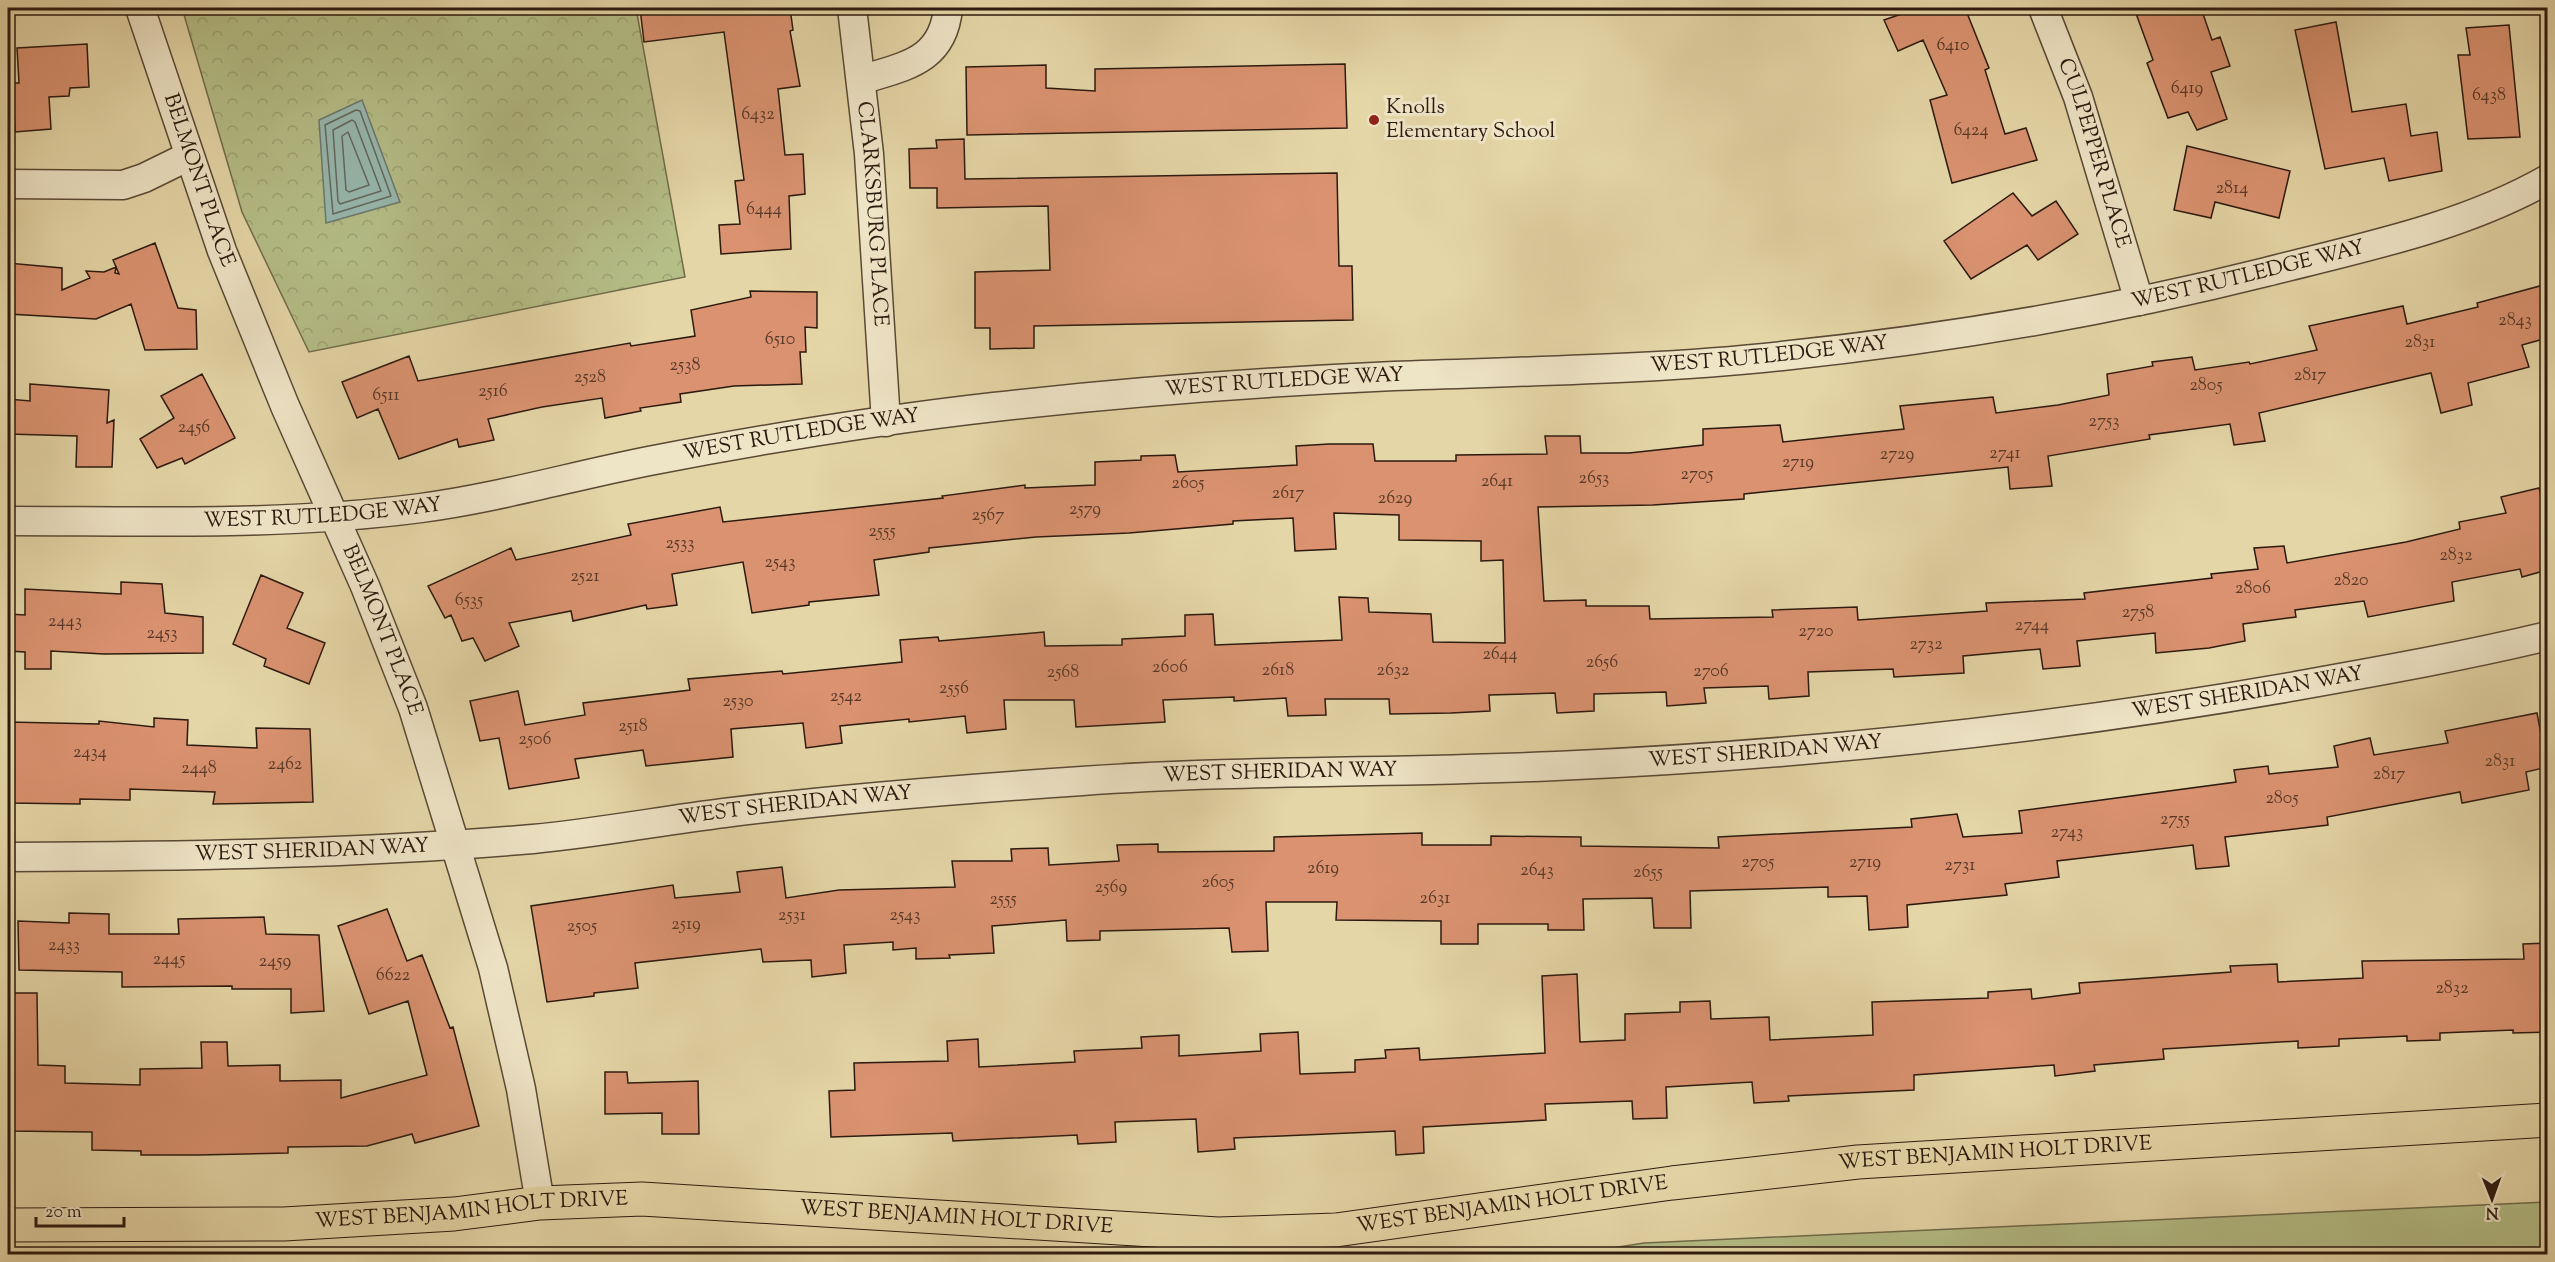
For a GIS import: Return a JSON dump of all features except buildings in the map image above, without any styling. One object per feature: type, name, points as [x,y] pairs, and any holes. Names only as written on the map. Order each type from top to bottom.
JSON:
[{"type":"main road","name":"WEST BENJAMIN HOLT DRIVE","points":[[8,1225],[284,1224],[454,1214],[540,1203],[642,1199],[1218,1234],[1336,1230],[1672,1183],[1858,1162],[2547,1120]]},
{"type":"street","name":"BELMONT PLACE","points":[[140,8],[222,251],[365,586],[413,708],[457,844],[493,968],[521,1089],[540,1203]]},
{"type":"street","name":"CLARKSBURG PLACE","points":[[852,8],[869,154],[886,422]]},
{"type":"street","points":[[861,80],[923,58],[941,38],[948,8]]},
{"type":"street","name":"CULPEPPER PLACE","points":[[2043,8],[2078,97],[2139,301]]},
{"type":"street","points":[[8,184],[123,185],[144,178],[189,156]]},
{"type":"street","name":"WEST RUTLEDGE WAY","points":[[8,520],[226,521],[424,508],[656,460],[886,422],[993,407],[1167,390],[1385,377],[1639,366],[1778,356],[1948,335],[2220,284],[2420,231],[2492,206],[2547,179]]},
{"type":"street","name":"WEST SHERIDAN WAY","points":[[8,857],[224,856],[457,844],[540,838],[727,813],[928,792],[1089,780],[1301,771],[1563,766],[1769,754],[1943,738],[2183,706],[2364,674],[2547,636]]},
{"type":"green space","points":[[182,8],[636,8],[685,277],[309,352],[242,212]]},
{"type":"green space","points":[[2547,1202],[2547,1254],[1574,1254],[1644,1243]]},
{"type":"water","points":[[362,100],[400,202],[326,223],[319,120]]},
{"type":"place","name":"Knolls Elementary School","points":[[1374,120]]}]
